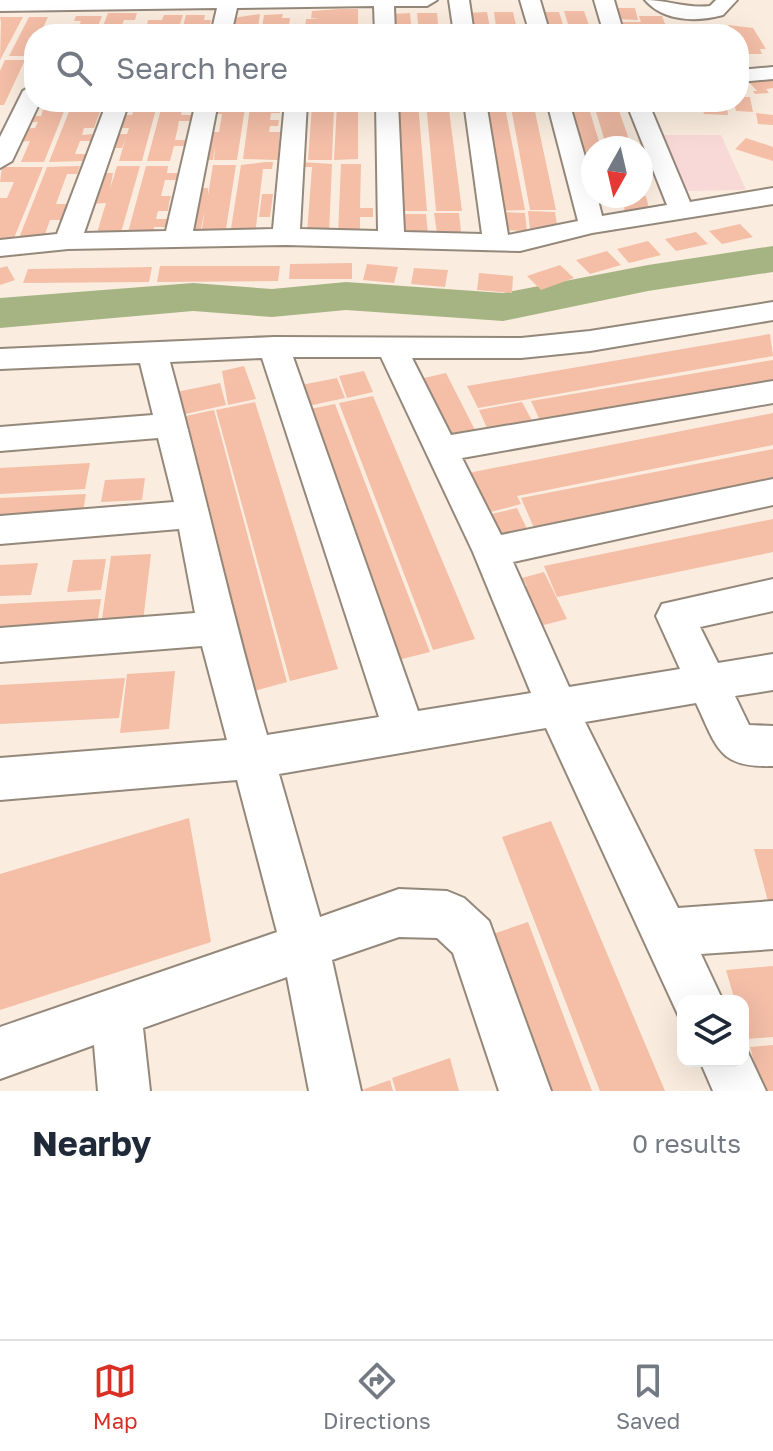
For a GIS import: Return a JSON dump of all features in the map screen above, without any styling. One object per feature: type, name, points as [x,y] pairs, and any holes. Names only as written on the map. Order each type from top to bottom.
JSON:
[{"type":"street","points":[[0,5],[228,3],[303,11],[384,1],[427,0]]},
{"type":"street","points":[[459,0],[463,24]]},
{"type":"street","points":[[530,0],[537,24]]},
{"type":"street","points":[[604,0],[611,24]]},
{"type":"street","points":[[631,0],[656,0],[684,13],[716,11],[727,0]]},
{"type":"street","points":[[384,1],[385,24]]},
{"type":"street","points":[[146,24],[154,3]]},
{"type":"street","points":[[223,24],[228,3]]},
{"type":"street","points":[[67,24],[76,4]]},
{"type":"street","points":[[684,13],[688,24]]},
{"type":"street","points":[[749,75],[773,73]]},
{"type":"street","points":[[0,161],[24,112]]},
{"type":"street","points":[[68,241],[114,112]]},
{"type":"street","points":[[178,239],[205,112]]},
{"type":"street","points":[[286,237],[295,112]]},
{"type":"street","points":[[387,112],[391,238]]},
{"type":"street","points":[[476,112],[496,242]]},
{"type":"street","points":[[561,112],[592,225]]},
{"type":"street","points":[[641,112],[682,212]]},
{"type":"street","points":[[0,248],[68,241],[286,237],[520,243],[592,225],[773,196]]},
{"type":"street","points":[[0,359],[274,347],[521,348],[590,341],[773,311]]},
{"type":"street","points":[[274,347],[405,734]]},
{"type":"street","points":[[392,348],[491,552],[558,709],[695,995]]},
{"type":"street","points":[[153,354],[194,514],[217,628],[305,947],[335,1091]]},
{"type":"street","points":[[441,449],[773,392]]},
{"type":"street","points":[[0,439],[171,425]]},
{"type":"street","points":[[491,552],[773,492]]},
{"type":"street","points":[[0,530],[194,514]]},
{"type":"street","points":[[757,753],[734,739],[668,606],[773,595]]},
{"type":"street","points":[[0,645],[217,628]]},
{"type":"street","points":[[0,779],[252,758],[773,672]]},
{"type":"street","points":[[0,1053],[399,913],[447,915],[472,938],[525,1091]]},
{"type":"street","points":[[666,933],[773,925]]},
{"type":"street","points":[[116,1012],[124,1091]]},
{"type":"street","points":[[729,1067],[740,1091]]},
{"type":"shaded area","points":[[664,135],[721,135],[746,190],[685,191]]},
{"type":"building","points":[[613,8],[635,8],[638,20],[615,19]]},
{"type":"building","points":[[358,9],[358,24],[305,24],[306,19],[319,19],[311,18],[312,11]]},
{"type":"building","points":[[564,11],[584,11],[589,24],[568,24]]},
{"type":"building","points":[[487,12],[489,24],[466,24],[464,13]]},
{"type":"building","points":[[494,12],[513,12],[516,24],[496,24]]},
{"type":"building","points":[[539,12],[559,12],[563,24],[542,24]]},
{"type":"building","points":[[108,13],[137,13],[135,20],[104,24]]},
{"type":"building","points":[[410,13],[411,24],[390,24],[390,14]]},
{"type":"building","points":[[417,13],[437,13],[438,24],[418,24]]},
{"type":"building","points":[[260,14],[258,24],[227,24],[226,19]]},
{"type":"building","points":[[283,14],[282,18],[290,18],[289,24],[263,24],[264,15]]},
{"type":"building","points":[[164,15],[183,15],[180,24],[147,24],[148,20],[162,20]]},
{"type":"building","points":[[186,15],[205,15],[204,20],[211,20],[210,24],[184,24]]},
{"type":"building","points":[[76,16],[102,16],[99,24],[74,21]]},
{"type":"building","points":[[639,16],[662,16],[665,24],[616,22],[641,22]]},
{"type":"building","points":[[0,17],[23,17],[0,60],[1,22]]},
{"type":"building","points":[[29,17],[48,17],[45,24],[25,24]]},
{"type":"building","points":[[24,27],[24,56],[9,56]]},
{"type":"building","points":[[749,28],[753,28],[766,49],[760,49],[762,54],[749,54]]},
{"type":"building","points":[[5,60],[24,60],[4,105],[0,105],[0,71]]},
{"type":"building","points":[[749,79],[773,79],[773,88],[766,89],[769,93],[755,94],[753,91],[757,91]]},
{"type":"building","points":[[42,112],[64,112],[44,162],[21,162],[30,141],[15,142],[21,129],[35,128],[38,122],[21,122],[24,116],[41,116]]},
{"type":"building","points":[[69,112],[100,112],[94,128],[84,128],[82,135],[93,134],[91,141],[80,141],[75,154],[86,154],[83,161],[49,162]]},
{"type":"building","points":[[133,112],[155,112],[142,161],[119,161],[126,137],[122,148],[106,148],[110,134],[127,134],[129,128],[112,128],[114,122],[123,122],[124,115],[132,115]]},
{"type":"building","points":[[160,112],[192,115],[190,121],[179,121],[175,140],[186,140],[184,146],[174,146],[170,161],[147,161]]},
{"type":"building","points":[[244,112],[237,160],[214,160],[215,145],[213,160],[200,160],[205,132],[219,132],[222,114],[208,114]]},
{"type":"building","points":[[249,112],[280,112],[271,113],[270,120],[279,120],[278,126],[270,126],[269,132],[280,132],[278,160],[243,159]]},
{"type":"building","points":[[312,112],[334,112],[332,160],[308,160]]},
{"type":"building","points":[[337,112],[358,112],[358,159],[334,160]]},
{"type":"building","points":[[396,112],[419,112],[427,211],[401,211]]},
{"type":"building","points":[[427,112],[449,112],[462,211],[436,211]]},
{"type":"building","points":[[481,112],[506,112],[525,210],[496,211]]},
{"type":"building","points":[[512,112],[535,112],[556,210],[530,210]]},
{"type":"building","points":[[566,112],[590,112],[597,136],[581,136],[581,169]]},
{"type":"building","points":[[596,112],[619,112],[628,136],[603,136]]},
{"type":"building","points":[[728,112],[728,115],[704,114]]},
{"type":"building","points":[[756,113],[773,115],[773,125],[758,124]]},
{"type":"building","points":[[746,138],[773,147],[773,161],[735,149]]},
{"type":"building","points":[[273,162],[272,169],[263,169],[255,235],[230,235],[241,165]]},
{"type":"building","points":[[301,162],[332,164],[329,234],[307,234],[312,167],[300,167]]},
{"type":"building","points":[[341,164],[361,164],[360,208],[373,208],[373,217],[360,217],[360,234],[338,234]]},
{"type":"building","points":[[213,165],[236,165],[225,235],[201,235],[205,210],[200,233],[192,233],[194,188],[208,188],[208,195]]},
{"type":"building","points":[[80,166],[77,174],[67,174],[56,204],[68,204],[63,220],[50,220],[44,237],[19,238],[47,167]]},
{"type":"building","points":[[117,166],[140,166],[120,236],[96,236],[106,203],[89,204],[98,173],[113,173],[110,189]]},
{"type":"building","points":[[146,166],[168,166],[167,173],[180,173],[178,180],[165,180],[161,196],[171,196],[168,211],[158,211],[156,219],[169,219],[167,227],[154,227],[152,236],[127,236]]},
{"type":"building","points":[[2,167],[43,167],[14,238],[0,238],[0,198],[7,198],[14,182],[0,182]]},
{"type":"building","points":[[262,194],[273,194],[270,217],[259,217]]},
{"type":"building","points":[[624,208],[649,208],[650,213],[625,212]]},
{"type":"building","points":[[528,211],[555,212],[558,231],[530,230]]},
{"type":"building","points":[[502,212],[525,213],[527,231],[504,230]]},
{"type":"building","points":[[434,213],[459,213],[461,232],[437,233]]},
{"type":"building","points":[[401,214],[426,214],[428,234],[402,234]]},
{"type":"building","points":[[740,224],[753,237],[722,244],[709,231]]},
{"type":"building","points":[[696,232],[708,244],[676,251],[665,239]]},
{"type":"building","points":[[648,241],[661,255],[629,263],[617,249]]},
{"type":"building","points":[[607,251],[621,265],[590,274],[576,260]]},
{"type":"building","points":[[352,263],[352,279],[289,279],[290,264]]},
{"type":"building","points":[[367,264],[398,267],[394,283],[363,280]]},
{"type":"building","points":[[560,265],[574,278],[541,290],[527,276]]},
{"type":"building","points":[[7,266],[15,280],[0,285],[0,268]]},
{"type":"building","points":[[160,266],[280,266],[278,281],[157,282]]},
{"type":"building","points":[[152,267],[149,282],[23,283],[28,269]]},
{"type":"building","points":[[414,268],[448,270],[445,287],[411,284]]},
{"type":"building","points":[[479,273],[513,276],[512,293],[477,290]]},
{"type":"building","points":[[770,334],[773,356],[478,408],[467,386]]},
{"type":"building","points":[[773,360],[773,386],[543,427],[531,401]]},
{"type":"building","points":[[244,366],[256,399],[228,405],[222,371]]},
{"type":"building","points":[[364,371],[373,392],[347,398],[339,376]]},
{"type":"building","points":[[446,373],[476,432],[444,440],[415,380]]},
{"type":"building","points":[[337,378],[345,398],[299,408],[291,387]]},
{"type":"building","points":[[220,383],[226,405],[172,417],[167,394]]},
{"type":"building","points":[[373,396],[475,639],[433,650],[339,403]]},
{"type":"building","points":[[255,402],[338,669],[290,681],[216,410]]},
{"type":"building","points":[[522,402],[535,426],[490,435],[479,410]]},
{"type":"building","points":[[335,404],[430,652],[386,663],[300,411]]},
{"type":"building","points":[[214,410],[287,682],[247,693],[181,417]]},
{"type":"building","points":[[773,413],[773,445],[517,496],[521,504],[487,513],[468,473]]},
{"type":"building","points":[[773,449],[773,480],[534,528],[521,498]]},
{"type":"building","points":[[90,463],[85,489],[0,494],[0,468]]},
{"type":"building","points":[[145,478],[142,500],[101,502],[105,480]]},
{"type":"building","points":[[86,494],[81,522],[0,528],[0,498]]},
{"type":"building","points":[[517,508],[528,531],[498,538],[487,515]]},
{"type":"building","points":[[773,519],[773,552],[557,597],[544,566]]},
{"type":"building","points":[[151,554],[142,630],[100,633],[111,556]]},
{"type":"building","points":[[106,559],[101,590],[67,592],[73,560]]},
{"type":"building","points":[[38,563],[31,595],[0,596],[0,565]]},
{"type":"building","points":[[544,572],[567,619],[528,629],[510,591],[527,586],[522,578]]},
{"type":"building","points":[[101,599],[96,631],[0,636],[0,604]]},
{"type":"building","points":[[175,671],[169,729],[120,733],[127,674]]},
{"type":"building","points":[[125,678],[119,718],[0,724],[0,685]]},
{"type":"building","points":[[189,818],[211,942],[0,1010],[0,874]]},
{"type":"building","points":[[551,821],[665,1091],[600,1091],[502,837]]},
{"type":"building","points":[[754,849],[773,849],[773,905],[769,905]]},
{"type":"building","points":[[528,922],[592,1091],[534,1091],[481,938]]},
{"type":"building","points":[[773,966],[773,1037],[749,1039],[749,995],[733,995],[726,970]]},
{"type":"building","points":[[773,1045],[773,1091],[762,1091],[750,1047]]},
{"type":"building","points":[[450,1058],[459,1091],[396,1091],[392,1078]]},
{"type":"building","points":[[390,1080],[393,1091],[359,1091]]},
{"type":"waterway","points":[[0,313],[193,297],[272,303],[346,296],[503,307],[648,278],[773,259]]}]
